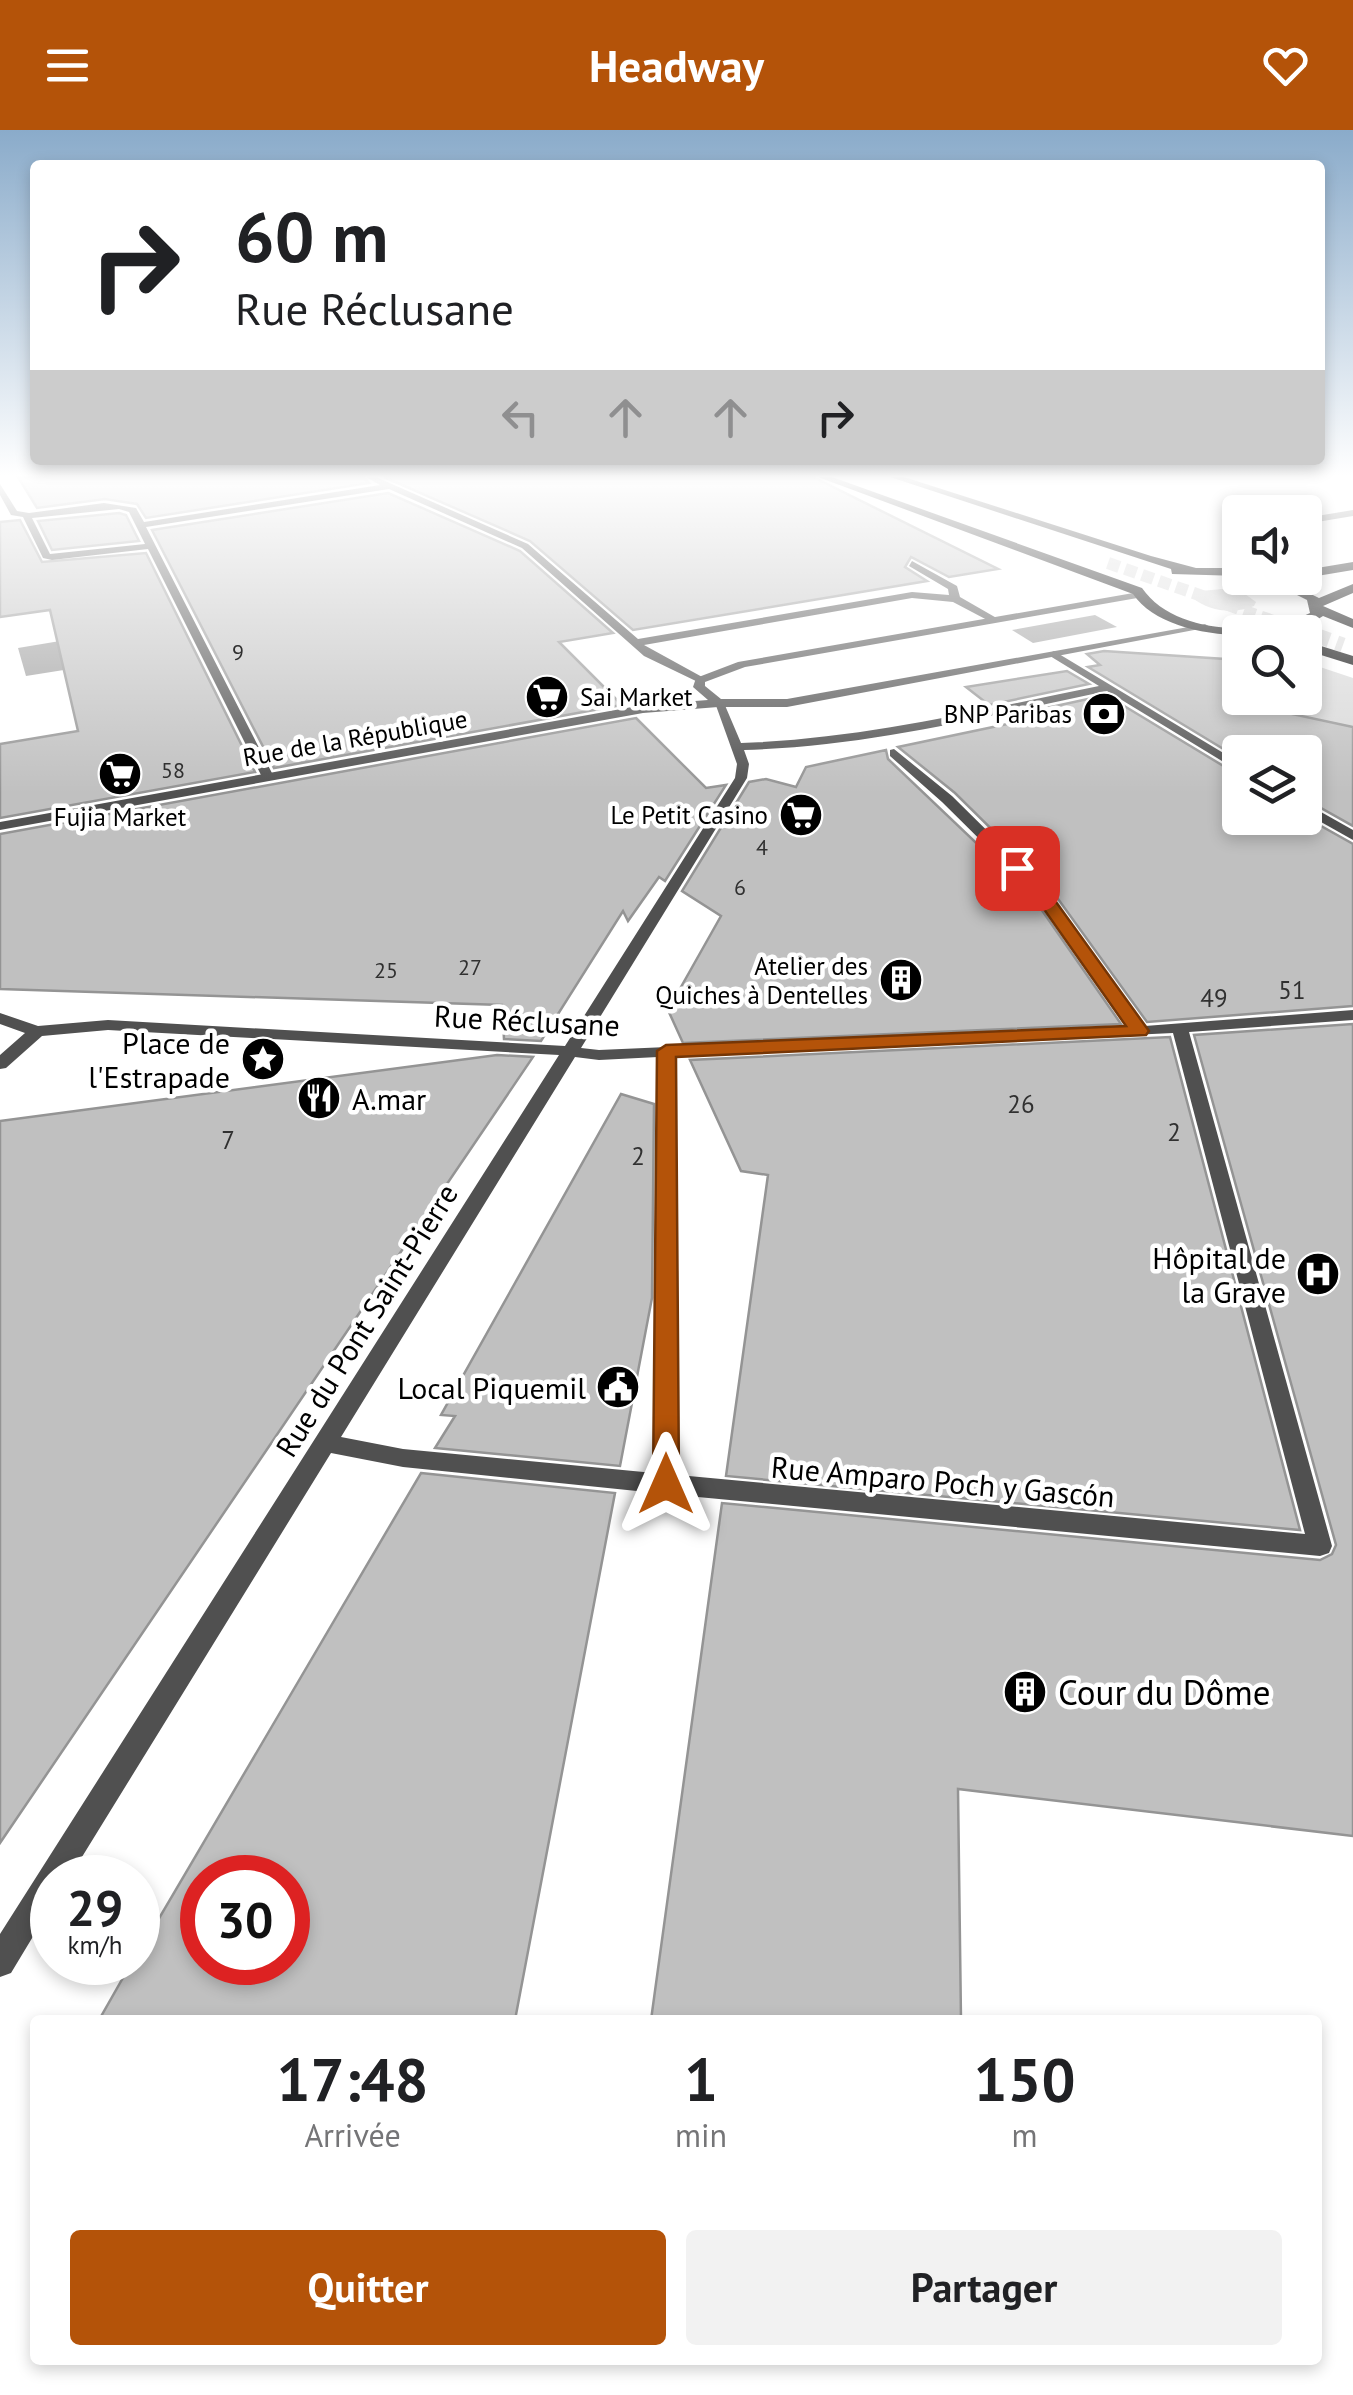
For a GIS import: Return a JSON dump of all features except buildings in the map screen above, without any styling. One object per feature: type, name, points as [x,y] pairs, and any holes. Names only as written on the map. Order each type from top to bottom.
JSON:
[{"type":"main road","points":[[1110,583],[1138,593],[1164,616],[1222,629]]},
{"type":"main road","points":[[1138,593],[1148,583]]},
{"type":"main road","points":[[1318,606],[1353,588]]},
{"type":"main road","points":[[1308,595],[1318,606],[1353,624]]},
{"type":"main road","points":[[1317,615],[1318,606]]},
{"type":"main road","points":[[1322,650],[1353,660]]},
{"type":"street","points":[[170,583],[268,777]]},
{"type":"street","points":[[567,583],[669,668],[700,680],[742,664],[1138,593]]},
{"type":"street","points":[[945,583],[954,588],[955,598]]},
{"type":"street","points":[[635,643],[912,595],[955,598],[994,620]]},
{"type":"street","name":"Rue de la République","points":[[0,826],[627,712],[718,703],[786,703],[1205,627]]},
{"type":"street","points":[[1054,654],[1222,757]]},
{"type":"street","name":"Rue du Pont Saint-Pierre","points":[[0,1962],[741,778],[743,764],[718,703],[703,693],[700,680]]},
{"type":"street","points":[[735,747],[802,745],[873,736],[1107,688]]},
{"type":"street","points":[[894,753],[1040,891],[1140,1031]]},
{"type":"street","points":[[1322,817],[1353,836]]},
{"type":"street","name":"Rue Réclusane","points":[[0,1018],[38,1030],[108,1025],[534,1047],[600,1055],[1140,1031],[1353,1016]]},
{"type":"street","name":"Rue Amparo Poch y Gascón","points":[[323,1442],[403,1458],[1320,1546],[1180,1028]]},
{"type":"street","points":[[0,1064],[38,1030]]},
{"type":"street","points":[[666,1051],[666,1484]]},
{"type":"shaded area","points":[[1222,589],[1222,595],[1246,595],[1256,602],[1247,609],[1222,610],[1193,598],[1201,591]]},
{"type":"shaded area","points":[[1095,615],[1117,627],[1033,643],[1012,630]]},
{"type":"shaded area","points":[[60,641],[70,669],[26,676],[18,648]]},
{"type":"shaded area","points":[[1322,668],[1353,678],[1353,727],[1298,715],[1322,715]]},
{"type":"tunnel","points":[[1164,583],[1256,615]]},
{"type":"tunnel","points":[[1322,638],[1343,645]]},
{"type":"place","name":"Sai Market","points":[[547,697]]},
{"type":"place","name":"BNP Paribas","points":[[1104,714]]},
{"type":"place","name":"Fujia Market","points":[[120,774]]},
{"type":"place","name":"Le Petit Casino","points":[[801,815]]},
{"type":"place","name":"Atelier des Quiches à Dentelles","points":[[901,980]]},
{"type":"place","name":"Place de l'Estrapade","points":[[263,1059]]},
{"type":"place","name":"A.mar","points":[[319,1098]]},
{"type":"place","name":"Hôpital de la Grave","points":[[1318,1274]]},
{"type":"place","name":"Local Piquemil","points":[[618,1387]]},
{"type":"place","name":"Cour du Dôme","points":[[1025,1692]]},
{"type":"route","points":[[666,1484],[666,1051],[1140,1031],[1040,891],[1017,868]]}]
